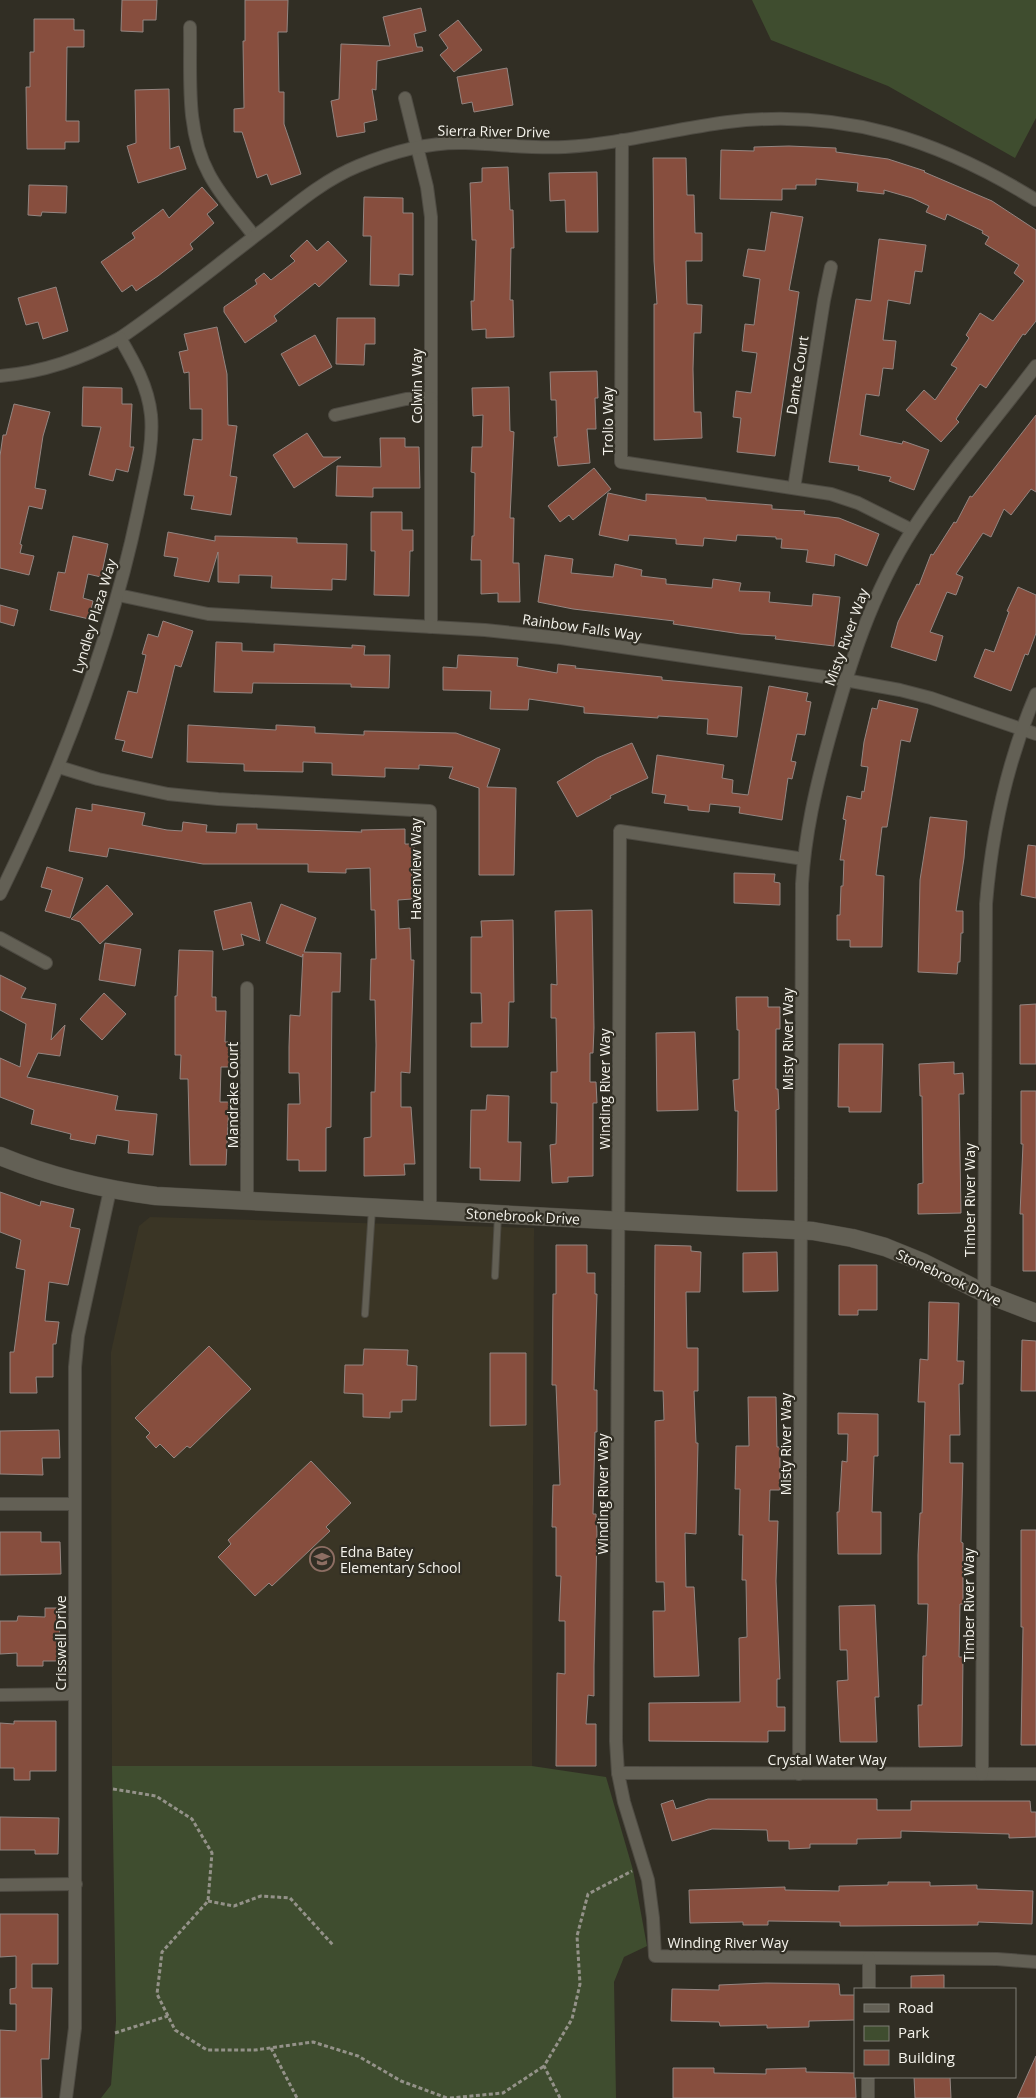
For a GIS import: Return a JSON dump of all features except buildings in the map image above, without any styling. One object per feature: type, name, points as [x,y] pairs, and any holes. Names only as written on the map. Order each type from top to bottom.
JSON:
[{"type":"street","points":[[190,27],[192,117],[200,156],[222,194],[254,236]]},
{"type":"street","name":"Colwin Way","points":[[405,98],[427,186],[430,217],[430,627]]},
{"type":"street","name":"Sierra River Drive","points":[[0,376],[25,374],[60,366],[89,355],[120,338],[329,181],[356,167],[386,155],[418,147],[464,143],[546,148],[622,140],[728,122],[766,119],[835,122],[880,130],[925,143],[960,157],[1001,178],[1036,200]]},
{"type":"street","name":"Trolio Way","points":[[622,140],[621,462],[832,494],[858,503],[912,530]]},
{"type":"street","name":"Dante Court","points":[[794,488],[831,267]]},
{"type":"street","name":"Lyndley Plaza Way","points":[[0,894],[32,829],[59,767],[96,665],[118,595],[133,534],[151,440],[151,414],[136,366],[120,338]]},
{"type":"street","name":"Misty River Way","points":[[799,1774],[804,859],[810,809],[845,680],[866,618],[888,572],[912,530],[1036,366]]},
{"type":"street","points":[[335,414],[406,399],[430,398]]},
{"type":"street","name":"Rainbow Falls Way","points":[[118,595],[208,614],[430,627],[561,638],[845,680],[900,690],[1036,734]]},
{"type":"street","name":"Timber River Way","points":[[982,1774],[986,904],[997,813],[1021,728],[1036,694]]},
{"type":"street","name":"Havenview Way","points":[[59,767],[98,779],[168,794],[218,799],[430,811],[430,1211]]},
{"type":"street","name":"Winding River Way","points":[[804,859],[620,831],[616,1741],[618,1773],[624,1802],[645,1870],[653,1918],[655,1956],[997,1958],[1036,1962]]},
{"type":"street","points":[[0,938],[46,963]]},
{"type":"street","name":"Mandrake Court","points":[[247,988],[247,1201]]},
{"type":"street","name":"Stonebrook Drive","points":[[0,1156],[68,1180],[110,1190],[156,1196],[801,1230],[852,1238],[884,1247],[922,1262],[984,1293],[1036,1313]]},
{"type":"street","name":"Crisswell Drive","points":[[66,2098],[75,2028],[75,1367],[78,1336],[110,1190]]},
{"type":"street","points":[[0,1504],[75,1504]]},
{"type":"street","points":[[0,1694],[75,1694]]},
{"type":"street","name":"Crystal Water Way","points":[[618,1773],[1036,1774]]},
{"type":"street","points":[[0,1885],[76,1884]]},
{"type":"street","points":[[869,1958],[869,1988]]},
{"type":"street","points":[[868,2078],[868,2098]]},
{"type":"lane","points":[[365,1314],[372,1208]]},
{"type":"lane","points":[[495,1276],[498,1214]]},
{"type":"path","points":[[113,1789],[156,1796],[192,1819],[212,1853],[208,1901],[162,1952],[157,1994],[175,2030],[207,2050],[271,2048],[314,2042],[358,2056],[401,2081],[449,2098],[503,2093],[544,2066],[572,2019],[580,1984],[577,1936],[588,1894],[633,1870],[645,1870]]},
{"type":"path","points":[[208,1901],[234,1906],[262,1896],[290,1898],[334,1945]]},
{"type":"path","points":[[115,2033],[168,2016]]},
{"type":"path","points":[[271,2048],[297,2098]]},
{"type":"path","points":[[544,2066],[560,2098]]},
{"type":"shaded area","name":"Edna Batey Elementary School","points":[[150,1217],[534,1228],[532,1766],[112,1766],[111,1352],[139,1226]]},
{"type":"green space","points":[[752,0],[1036,0],[1036,118],[1015,158],[888,86],[771,40]]},
{"type":"green space","points":[[112,1766],[532,1766],[606,1777],[633,1870],[647,1946],[624,1957],[614,1982],[616,2098],[101,2098],[111,2085],[116,2022]]},
{"type":"place","name":"Edna Batey Elementary School","points":[[322,1559]]}]
